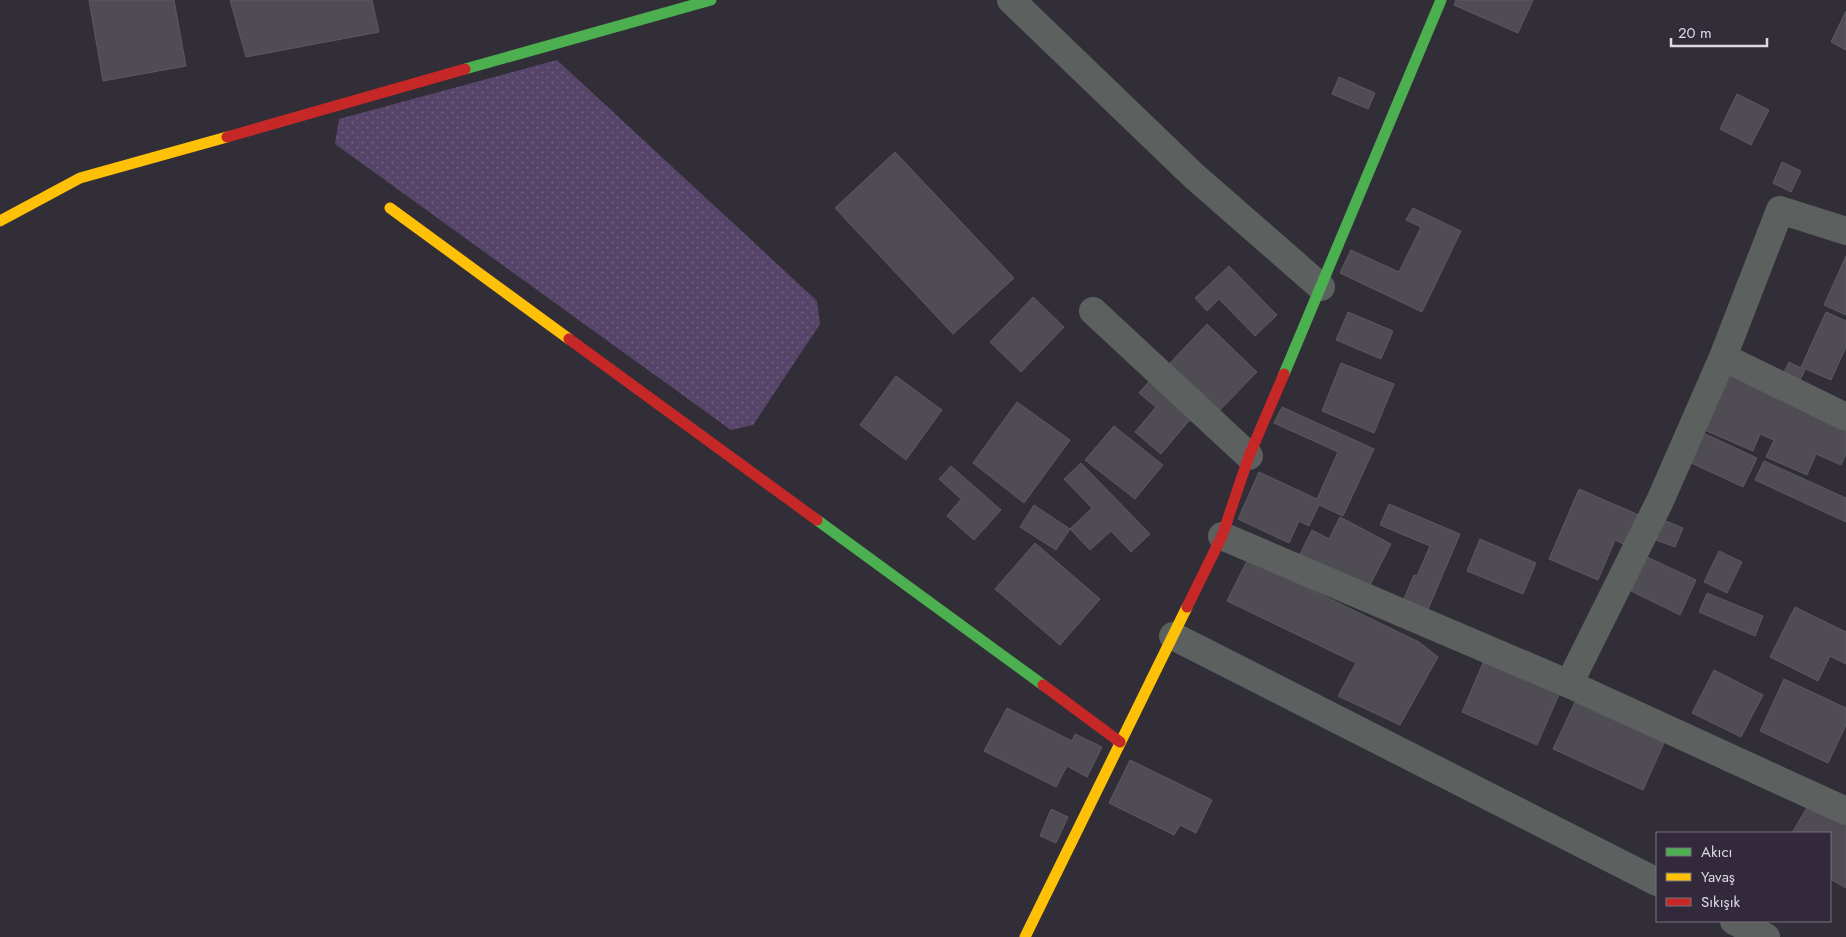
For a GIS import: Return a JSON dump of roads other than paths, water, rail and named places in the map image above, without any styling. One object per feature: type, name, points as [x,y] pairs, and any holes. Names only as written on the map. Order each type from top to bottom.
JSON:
[{"type":"street","points":[[0,221],[80,178],[711,0]]},
{"type":"street","points":[[1011,0],[1194,176],[1321,287]]},
{"type":"street","points":[[1025,937],[1222,536],[1249,456],[1442,0]]},
{"type":"street","points":[[390,208],[1120,742]]},
{"type":"street","points":[[1569,684],[1660,501],[1723,357],[1780,210],[1846,231]]},
{"type":"street","points":[[1093,311],[1249,456]]},
{"type":"street","points":[[1723,357],[1846,417]]},
{"type":"street","points":[[1222,536],[1569,684],[1846,811]]},
{"type":"street","points":[[1173,636],[1656,881]]},
{"type":"street","points":[[1736,922],[1766,937]]}]
